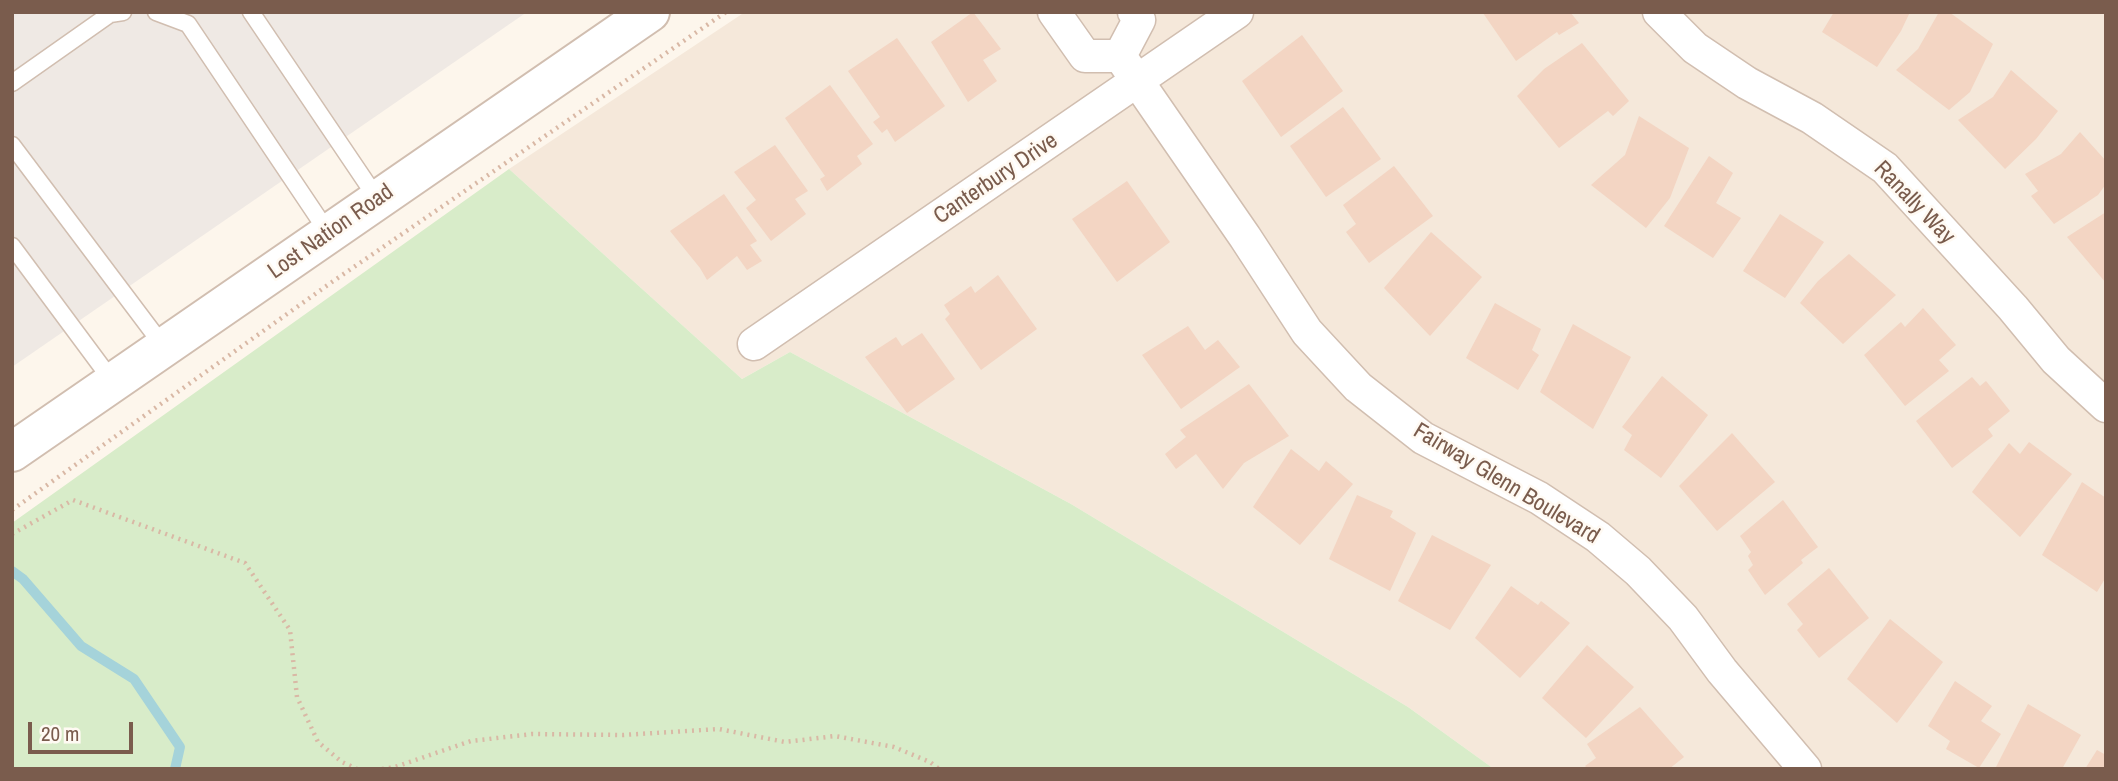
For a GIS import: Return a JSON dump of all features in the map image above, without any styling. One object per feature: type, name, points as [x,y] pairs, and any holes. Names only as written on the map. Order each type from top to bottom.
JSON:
[{"type":"street","name":"Lost Nation Road","points":[[12,452],[650,12]]},
{"type":"street","points":[[1054,12],[1085,56],[1129,69],[1139,20],[1134,12]]},
{"type":"street","name":"Canterbury Drive","points":[[754,344],[1129,69],[1237,12]]},
{"type":"street","name":"Ranally Way","points":[[1658,12],[1695,48],[1747,83],[1812,118],[1885,169],[2056,360],[2106,407]]},
{"type":"street","name":"Fairway Glenn Boulevard","points":[[1129,69],[1307,332],[1358,387],[1423,438],[1539,498],[1598,537],[1638,571],[1683,618],[1722,671],[1805,769]]},
{"type":"lane","points":[[12,83],[110,13],[123,12]]},
{"type":"lane","points":[[156,12],[188,24],[329,234]]},
{"type":"lane","points":[[251,12],[378,200]]},
{"type":"lane","points":[[12,145],[164,347]]},
{"type":"lane","points":[[12,246],[113,383]]},
{"type":"path","points":[[12,510],[332,282],[726,12]]},
{"type":"path","points":[[12,534],[73,500],[245,563],[290,631],[296,697],[318,742],[342,762],[357,769]]},
{"type":"path","points":[[382,769],[471,741],[532,734],[623,735],[719,729],[785,742],[835,736],[894,747],[930,762],[939,769]]},
{"type":"shaded area","points":[[12,12],[527,12],[12,367]]},
{"type":"shaded area","points":[[745,12],[2106,12],[2106,769],[1494,769],[1408,707],[1071,504],[790,352],[742,379],[509,169]]},
{"type":"green space","points":[[509,169],[742,379],[790,352],[1071,504],[1408,707],[1494,769],[12,769],[12,523]]},
{"type":"building","points":[[973,12],[1001,49],[983,60],[997,81],[968,102],[931,42]]},
{"type":"building","points":[[1484,12],[1570,12],[1579,23],[1559,35],[1557,32],[1516,61]]},
{"type":"building","points":[[1834,12],[1910,12],[1877,67],[1822,32]]},
{"type":"building","points":[[1939,12],[1949,12],[1993,44],[1970,92],[1949,110],[1896,70],[1918,49]]},
{"type":"building","points":[[1302,35],[1343,91],[1281,137],[1242,81]]},
{"type":"building","points":[[897,38],[945,106],[895,142],[887,129],[882,133],[873,122],[880,117],[848,71]]},
{"type":"building","points":[[1582,43],[1629,101],[1613,116],[1608,111],[1559,148],[1517,96],[1544,69]]},
{"type":"building","points":[[2011,70],[2058,111],[2036,139],[2005,169],[1958,120],[1993,97]]},
{"type":"building","points":[[830,85],[873,144],[857,156],[862,164],[827,191],[820,179],[825,176],[785,118]]},
{"type":"building","points":[[1343,107],[1381,159],[1326,197],[1290,146]]},
{"type":"building","points":[[1639,116],[1689,148],[1670,198],[1646,228],[1591,185],[1625,155]]},
{"type":"building","points":[[2080,132],[2106,161],[2106,184],[2098,195],[2054,224],[2031,196],[2038,191],[2025,174],[2061,154]]},
{"type":"building","points":[[775,145],[808,191],[795,199],[806,214],[771,241],[746,208],[756,200],[734,172]]},
{"type":"building","points":[[1709,156],[1733,173],[1716,203],[1741,218],[1713,258],[1664,226]]},
{"type":"building","points":[[1394,166],[1433,216],[1369,263],[1346,232],[1356,224],[1343,205]]},
{"type":"building","points":[[1127,181],[1170,242],[1117,282],[1072,219]]},
{"type":"building","points":[[724,194],[757,241],[750,245],[762,261],[747,270],[737,256],[707,280],[670,231]]},
{"type":"building","points":[[2106,212],[2106,283],[2067,237]]},
{"type":"building","points":[[1780,214],[1824,242],[1785,298],[1743,271]]},
{"type":"building","points":[[1431,232],[1482,277],[1430,336],[1384,288]]},
{"type":"building","points":[[1849,254],[1896,295],[1843,344],[1800,303],[1818,281]]},
{"type":"building","points":[[998,275],[1037,329],[981,370],[945,319],[950,314],[944,305],[971,286],[975,293]]},
{"type":"building","points":[[1495,303],[1541,329],[1532,350],[1539,355],[1518,390],[1466,358]]},
{"type":"building","points":[[1923,308],[1956,345],[1939,360],[1949,371],[1905,406],[1864,355],[1901,322],[1905,327]]},
{"type":"building","points":[[1573,324],[1631,357],[1593,429],[1540,392]]},
{"type":"building","points":[[1188,326],[1205,350],[1218,340],[1240,367],[1181,409],[1142,355]]},
{"type":"building","points":[[922,333],[955,379],[907,413],[865,357],[896,337],[902,346]]},
{"type":"building","points":[[1662,376],[1708,415],[1661,478],[1624,450],[1632,435],[1622,427]]},
{"type":"building","points":[[1972,377],[1980,386],[1986,381],[2010,411],[1988,429],[1993,436],[1952,468],[1916,421]]},
{"type":"building","points":[[1249,384],[1289,436],[1244,463],[1223,489],[1196,454],[1176,469],[1165,454],[1186,437],[1180,430]]},
{"type":"building","points":[[1732,433],[1775,482],[1717,531],[1679,486]]},
{"type":"building","points":[[2029,442],[2072,474],[2020,537],[1972,492],[2009,443],[2020,454]]},
{"type":"building","points":[[1291,449],[1319,471],[1326,461],[1353,484],[1300,545],[1253,507]]},
{"type":"building","points":[[2082,482],[2106,498],[2106,577],[2097,592],[2042,555]]},
{"type":"building","points":[[1357,495],[1393,511],[1390,517],[1416,533],[1390,591],[1329,559]]},
{"type":"building","points":[[1783,500],[1818,547],[1765,595],[1748,570],[1753,565],[1748,556],[1751,552],[1740,536]]},
{"type":"building","points":[[1432,535],[1491,565],[1450,630],[1398,601]]},
{"type":"building","points":[[1829,568],[1869,618],[1819,658],[1797,630],[1803,624],[1787,604]]},
{"type":"building","points":[[1511,586],[1538,605],[1541,601],[1570,623],[1520,678],[1475,638]]},
{"type":"building","points":[[1890,619],[1943,662],[1897,723],[1847,679]]},
{"type":"building","points":[[1587,645],[1634,687],[1586,738],[1542,698]]},
{"type":"building","points":[[1955,681],[1992,706],[1981,721],[2001,734],[1979,768],[1946,749],[1950,741],[1928,726]]},
{"type":"building","points":[[2028,704],[2081,735],[2062,769],[1995,769]]},
{"type":"building","points":[[1640,707],[1684,757],[1669,769],[1588,769],[1585,766],[1596,758],[1587,744]]},
{"type":"building","points":[[2097,750],[2106,755],[2106,769],[2085,769]]},
{"type":"waterway","points":[[12,571],[23,579],[81,646],[134,679],[180,747],[175,769]]}]
